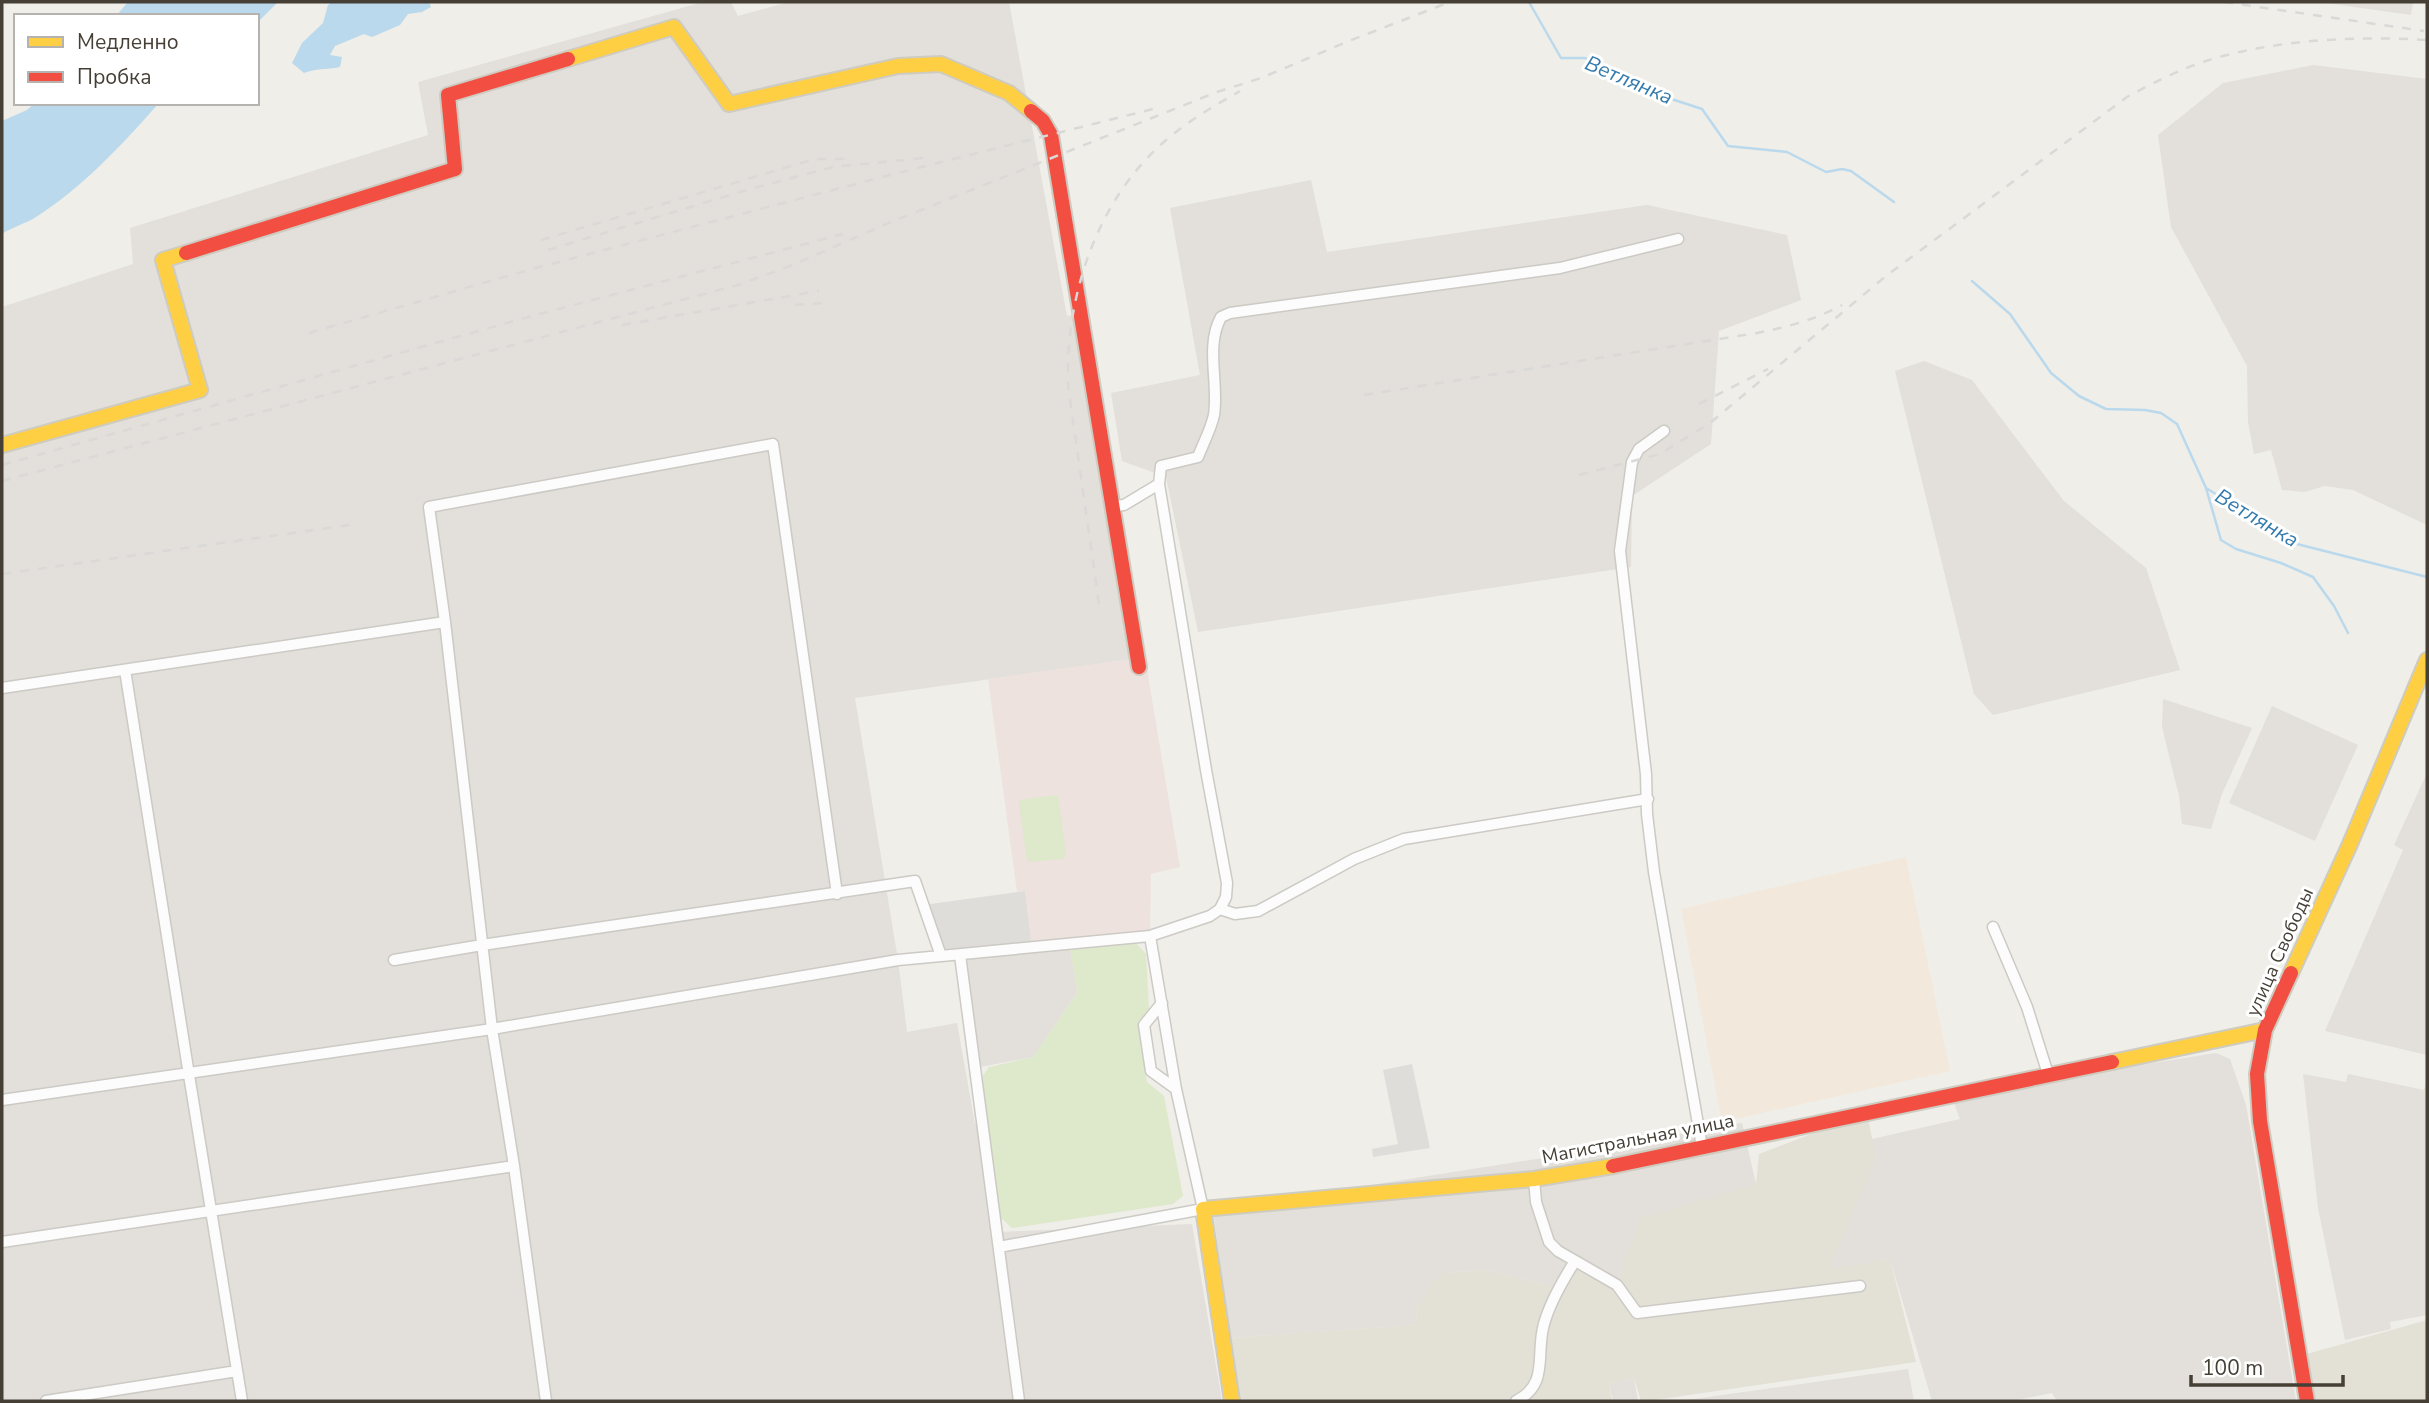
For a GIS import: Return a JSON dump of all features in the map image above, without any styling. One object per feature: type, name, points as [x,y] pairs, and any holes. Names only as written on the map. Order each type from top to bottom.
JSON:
[{"type":"main road","points":[[2,445],[200,390],[163,260],[455,169],[448,95],[674,27],[729,104],[898,66],[941,64],[1009,93],[1043,121],[1051,135],[1139,667]]},
{"type":"main road","name":"улица Свободы","points":[[2307,1401],[2258,1107],[2257,1074],[2265,1030],[2350,844],[2427,660]]},
{"type":"main road","name":"Магистральная улица","points":[[1203,1209],[1534,1179],[1597,1169],[2265,1030]]},
{"type":"main road","points":[[1203,1209],[1232,1401]]},
{"type":"street","points":[[2,1100],[492,1029],[898,960],[1150,936],[1210,916],[1220,909],[1226,897],[1227,883],[1159,484],[1161,466],[1198,457],[1213,418],[1216,391],[1213,338],[1221,317],[1230,313],[1560,268],[1678,239]]},
{"type":"street","points":[[1664,431],[1639,449],[1632,462],[1620,551],[1654,872],[1702,1147]]},
{"type":"street","points":[[546,1401],[492,1029],[445,622],[429,507],[774,444],[837,894]]},
{"type":"street","points":[[1114,506],[1124,505],[1159,484]]},
{"type":"street","points":[[2,688],[445,622]]},
{"type":"street","points":[[125,670],[209,1212],[242,1401]]},
{"type":"street","points":[[1220,909],[1235,914],[1258,911],[1354,859],[1404,838],[1648,799]]},
{"type":"street","points":[[394,960],[915,881],[941,956]]},
{"type":"street","points":[[1993,927],[2027,1007],[2048,1074]]},
{"type":"street","points":[[999,1247],[1203,1209],[1176,1089],[1150,936]]},
{"type":"street","points":[[960,955],[1019,1401]]},
{"type":"street","points":[[1162,1003],[1144,1025],[1151,1071],[1176,1089]]},
{"type":"street","points":[[2,1242],[514,1166]]},
{"type":"street","points":[[1534,1179],[1536,1202],[1549,1242],[1558,1251],[1617,1285],[1637,1313],[1860,1286]]},
{"type":"street","points":[[1516,1401],[1527,1396],[1533,1388],[1540,1370],[1543,1325],[1560,1285],[1575,1261]]},
{"type":"street","points":[[46,1401],[237,1371]]},
{"type":"shaded area","points":[[703,2],[731,2],[738,16],[789,2],[1009,2],[1067,316],[1079,314],[1133,659],[855,698],[898,960],[907,1032],[957,1023],[975,1124],[981,1124],[997,1232],[1192,1224],[1222,1401],[2,1401],[2,307],[133,264],[130,228],[428,135],[418,82]]},
{"type":"shaded area","points":[[2319,2],[2413,2],[2411,15]]},
{"type":"shaded area","points":[[2313,65],[2427,79],[2427,525],[2353,490],[2325,486],[2304,492],[2282,490],[2271,450],[2254,454],[2248,422],[2247,366],[2171,227],[2158,135],[2223,83]]},
{"type":"shaded area","points":[[1311,180],[1327,252],[1647,205],[1787,235],[1801,300],[1719,331],[1711,444],[1632,496],[1631,567],[1198,632],[1166,477],[1122,461],[1111,393],[1200,375],[1170,208]]},
{"type":"shaded area","points":[[1924,361],[1972,380],[2064,501],[2146,568],[2180,670],[1993,715],[1974,694],[1895,371]]},
{"type":"shaded area","points":[[1145,657],[1180,867],[1151,874],[1150,936],[1032,948],[1025,891],[1017,892],[988,679]]},
{"type":"shaded area","points":[[2163,699],[2252,728],[2222,794],[2211,829],[2182,824],[2179,796],[2162,727]]},
{"type":"shaded area","points":[[2272,706],[2358,745],[2315,841],[2229,803]]},
{"type":"shaded area","points":[[2427,773],[2427,1055],[2325,1031],[2403,850],[2394,845]]},
{"type":"shaded area","points":[[1906,857],[1950,1071],[1722,1122],[1681,909]]},
{"type":"shaded area","points":[[1025,891],[1032,948],[941,956],[923,905]]},
{"type":"shaded area","points":[[1069,944],[1078,992],[1033,1057],[975,1068],[960,955]]},
{"type":"shaded area","points":[[2216,1053],[2230,1059],[2246,1105],[2296,1401],[2057,1401],[2052,1393],[2012,1401],[1932,1401],[1890,1259],[1828,1269],[1876,1158],[1872,1139],[1960,1119],[1951,1095]]},
{"type":"shaded area","points":[[1412,1064],[1430,1148],[1373,1157],[1372,1149],[1398,1144],[1383,1070]]},
{"type":"shaded area","points":[[2303,1074],[2346,1082],[2348,1074],[2424,1090],[2427,1080],[2427,1315],[2390,1322],[2391,1329],[2345,1340],[2318,1208]]},
{"type":"shaded area","points":[[1867,1113],[1876,1158],[1829,1268],[1890,1259],[1916,1362],[1648,1401],[1641,1401],[1634,1378],[1609,1384],[1612,1401],[1239,1401],[1230,1338],[1416,1325],[1417,1306],[1441,1273],[1486,1270],[1558,1288],[1575,1261],[1617,1284],[1639,1218],[1756,1184],[1759,1154]]},
{"type":"shaded area","points":[[1742,1123],[1756,1184],[1640,1218],[1617,1285],[1575,1261],[1558,1288],[1486,1270],[1442,1273],[1417,1306],[1416,1325],[1230,1338],[1213,1210],[1587,1151]]},
{"type":"shaded area","points":[[2427,1320],[2427,1401],[2308,1401],[2300,1356]]},
{"type":"shaded area","points":[[1908,1369],[1914,1401],[1679,1401]]},
{"type":"shaded area","points":[[1634,1378],[1638,1401],[1613,1401],[1609,1384]]},
{"type":"green space","points":[[1058,795],[1066,855],[1064,859],[1027,862],[1019,802]]},
{"type":"green space","points":[[1135,942],[1146,954],[1149,1009],[1138,1022],[1147,1082],[1164,1096],[1183,1196],[1173,1204],[1012,1228],[1000,1217],[982,1077],[989,1067],[1033,1057],[1078,992],[1069,944]]},
{"type":"water","points":[[128,2],[278,2],[259,21],[259,14],[118,14]]},
{"type":"water","points":[[332,2],[429,2],[431,7],[422,12],[408,14],[400,25],[372,37],[364,34],[335,46],[330,55],[342,57],[340,67],[304,73],[292,63],[302,43],[323,23],[328,5]]},
{"type":"water","points":[[33,105],[157,105],[86,179],[36,217],[2,234],[2,121]]},
{"type":"waterway","name":"Ветлянка","points":[[1529,2],[1561,58],[1585,58],[1641,89],[1702,109],[1728,146],[1787,152],[1826,172],[1842,169],[1851,171],[1894,202]]},
{"type":"waterway","name":"Ветлянка","points":[[1972,281],[2010,314],[2051,373],[2079,396],[2106,409],[2161,413],[2177,424],[2206,488],[2297,544],[2427,577]]},
{"type":"waterway","points":[[2206,488],[2221,540],[2236,549],[2281,563],[2313,577],[2334,606],[2348,633]]},
{"type":"railway","points":[[2,481],[738,285],[1217,92],[1261,78],[1450,2]]},
{"type":"railway","points":[[2224,2],[2424,31]]},
{"type":"railway","points":[[1579,475],[1660,454],[1710,423],[1886,276],[2127,97],[2198,64],[2262,47],[2345,39],[2427,40]]},
{"type":"railway","points":[[1099,604],[1068,385],[1073,314],[1081,279],[1092,245],[1108,213],[1149,156],[1184,126],[1240,91]]},
{"type":"railway","points":[[309,333],[532,269],[1153,109]]},
{"type":"railway","points":[[548,250],[833,167],[924,158]]},
{"type":"railway","points":[[541,240],[815,159],[845,159]]},
{"type":"railway","points":[[2,465],[528,317],[843,234]]},
{"type":"railway","points":[[622,325],[819,291]]},
{"type":"railway","points":[[795,305],[822,303]]},
{"type":"railway","points":[[1364,395],[1757,333],[1801,322],[1842,305]]},
{"type":"railway","points":[[1699,404],[1768,369]]},
{"type":"railway","points":[[2,574],[349,525]]},
{"type":"traffic: slow","points":[[568,59],[674,27],[729,104],[898,66],[941,64],[1009,93],[1031,111]]},
{"type":"traffic: slow","points":[[2,445],[200,390],[163,260],[186,253]]},
{"type":"traffic: slow","points":[[2291,973],[2350,844],[2427,660]]},
{"type":"traffic: slow","points":[[2112,1062],[2265,1030]]},
{"type":"traffic: slow","points":[[1232,1401],[1203,1209],[1534,1179],[1613,1166]]},
{"type":"traffic: jam","points":[[186,253],[455,169],[448,95],[568,59]]},
{"type":"traffic: jam","points":[[1031,111],[1043,121],[1051,135],[1139,667]]},
{"type":"traffic: jam","points":[[2291,973],[2265,1030],[2257,1074],[2260,1121],[2307,1401]]},
{"type":"traffic: jam","points":[[1613,1166],[2112,1062]]}]
